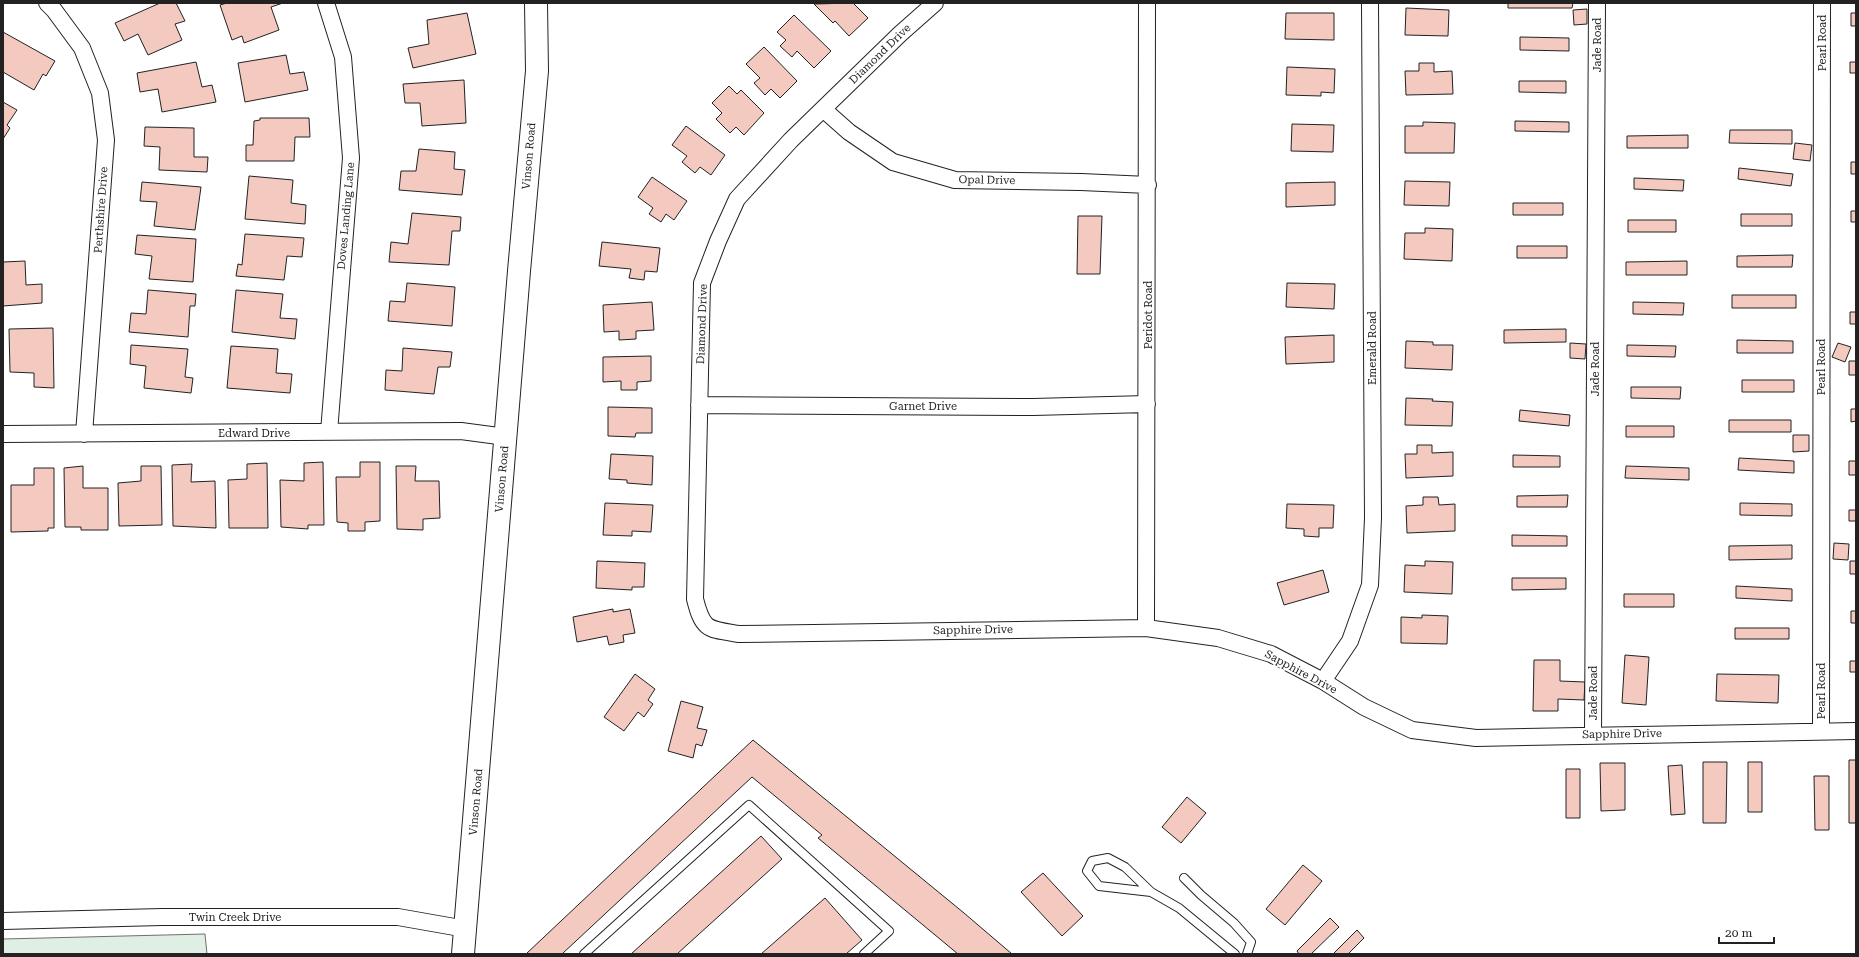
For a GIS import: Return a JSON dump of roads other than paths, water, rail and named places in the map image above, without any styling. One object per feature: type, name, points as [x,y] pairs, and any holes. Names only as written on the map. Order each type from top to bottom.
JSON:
[{"type":"street","name":"Perthshire Drive","points":[[47,3],[54,10],[82,48],[100,93],[106,140],[84,434]]},
{"type":"street","name":"Doves Landing Lane","points":[[326,3],[343,57],[350,158],[328,432]]},
{"type":"street","name":"Vinson Road","points":[[463,954],[537,71],[536,3]]},
{"type":"street","name":"Diamond Drive","points":[[739,634],[713,630],[700,620],[695,599],[702,283],[718,241],[737,199],[791,140],[900,34],[935,3]]},
{"type":"street","name":"Peridot Road","points":[[1146,628],[1148,185],[1147,3]]},
{"type":"street","name":"Emerald Road","points":[[1323,681],[1350,641],[1370,585],[1373,518],[1370,3]]},
{"type":"street","name":"Jade Road","points":[[1593,734],[1597,3]]},
{"type":"street","name":"Pearl Road","points":[[1821,731],[1822,3]]},
{"type":"street","name":"Opal Drive","points":[[823,109],[849,132],[893,162],[956,180],[1081,182],[1148,185]]},
{"type":"street","name":"Garnet Drive","points":[[699,405],[1033,407],[1147,404]]},
{"type":"street","name":"Edward Drive","points":[[3,434],[461,432],[506,437]]},
{"type":"street","name":"Sapphire Drive","points":[[739,634],[1146,628],[1218,638],[1271,654],[1323,681],[1364,707],[1412,730],[1476,738],[1593,734],[1856,730]]},
{"type":"street","name":"Twin Creek Drive","points":[[3,920],[169,916],[398,916],[466,929]]},
{"type":"lane","points":[[584,954],[750,805],[889,931],[864,954]]},
{"type":"lane","points":[[1151,892],[1099,886],[1087,870],[1092,861],[1108,858],[1125,867],[1151,892],[1179,908],[1236,954]]},
{"type":"lane","points":[[1184,878],[1201,895],[1234,923],[1251,942],[1248,954]]}]
